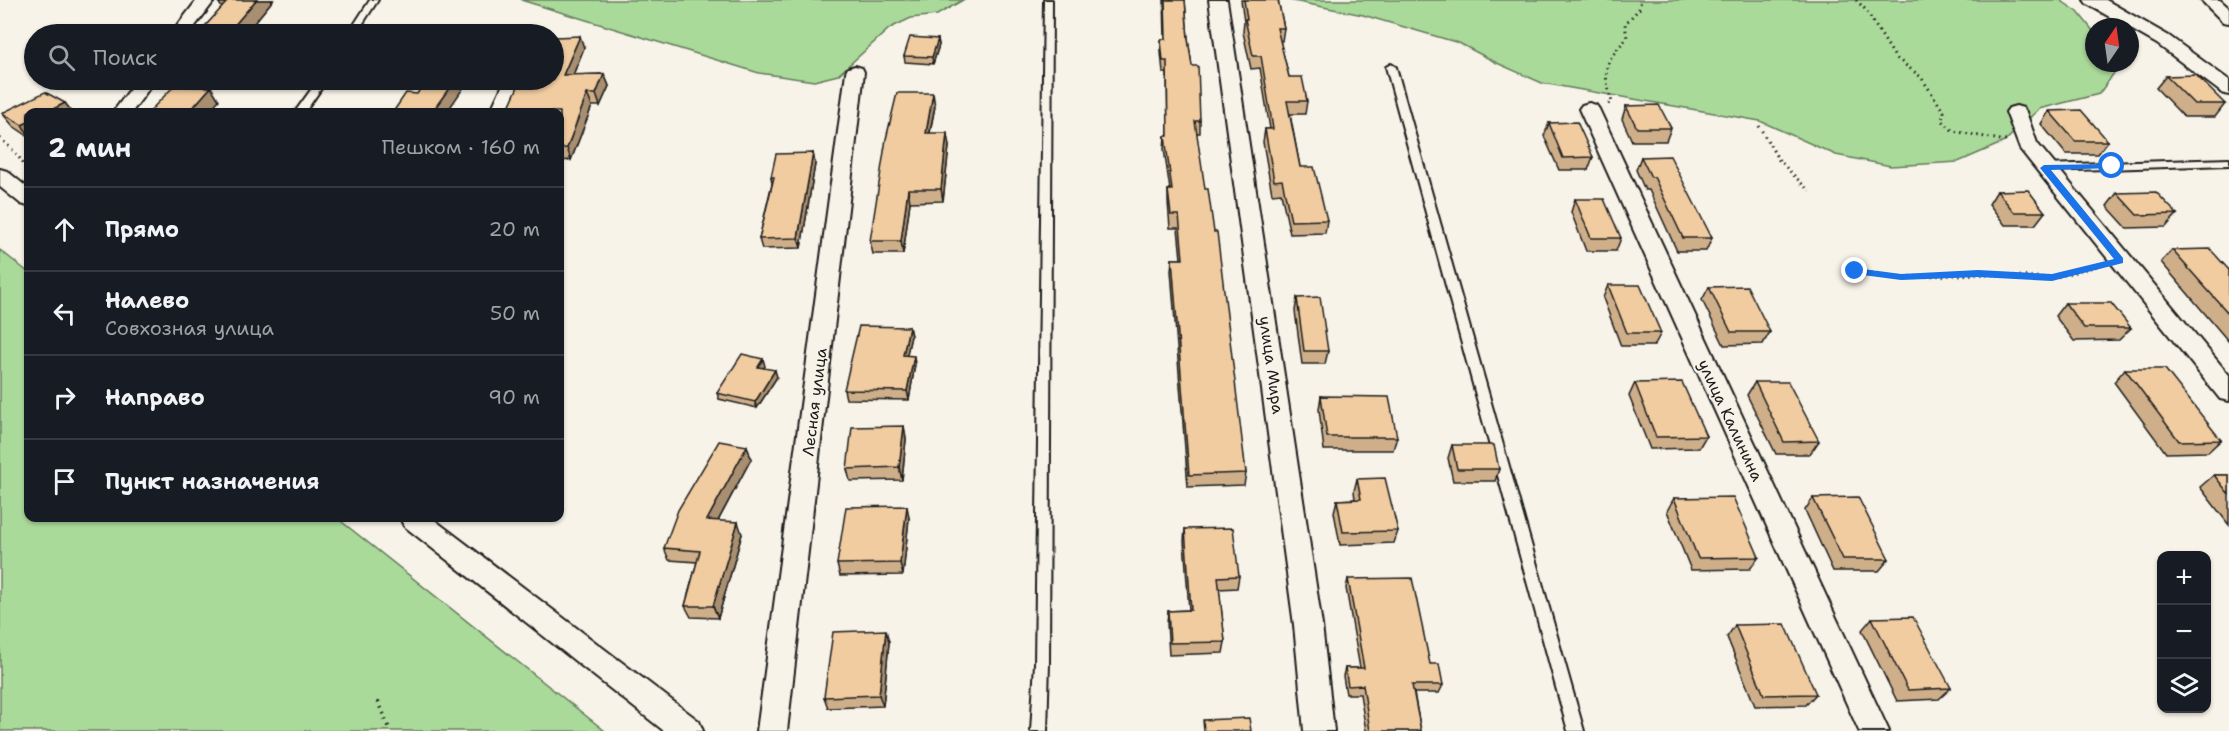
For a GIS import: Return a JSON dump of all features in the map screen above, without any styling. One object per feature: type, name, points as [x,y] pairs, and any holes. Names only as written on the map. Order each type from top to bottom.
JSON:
[{"type":"street","points":[[188,24],[206,0]]},
{"type":"street","name":"улица Мира","points":[[1218,0],[1238,125],[1308,626],[1319,731]]},
{"type":"street","points":[[2093,0],[2163,40],[2229,89]]},
{"type":"street","points":[[2210,0],[2229,18]]},
{"type":"street","name":"Лесная улица","points":[[772,731],[855,72]]},
{"type":"street","points":[[125,108],[139,90]]},
{"type":"street","points":[[501,108],[509,90]]},
{"type":"street","name":"улица Калинина","points":[[1589,110],[1874,731]]},
{"type":"street","points":[[2016,112],[2027,146],[2229,392]]},
{"type":"street","points":[[0,176],[24,195]]},
{"type":"street","points":[[418,522],[688,731]]},
{"type":"lane","points":[[358,24],[374,0]]},
{"type":"lane","points":[[1039,731],[1042,663],[1048,0]]},
{"type":"lane","points":[[1390,68],[1576,731]]},
{"type":"lane","points":[[303,108],[315,90]]},
{"type":"lane","points":[[2044,168],[2229,162]]},
{"type":"path","points":[[1589,110],[1612,102],[1603,71],[1608,58],[1627,38],[1625,24],[1639,9],[1641,0]]},
{"type":"path","points":[[1856,0],[1865,9],[1895,57],[1921,77],[1944,112],[1942,120],[1953,131],[2027,146]]},
{"type":"path","points":[[1759,126],[1778,159],[1809,191]]},
{"type":"path","points":[[0,138],[16,153],[24,166]]},
{"type":"path","points":[[1855,271],[1901,277],[1978,274],[2052,278],[2120,261]]},
{"type":"path","points":[[378,701],[390,731]]},
{"type":"green space","points":[[521,0],[963,0],[937,15],[911,18],[890,28],[838,75],[814,81],[759,73]]},
{"type":"green space","points":[[1288,0],[2060,0],[2078,12],[2085,21],[2085,72],[2114,73],[2099,94],[2039,109],[2004,142],[1958,162],[1891,166],[1836,155],[1760,121],[1542,83],[1459,43],[1363,15]]},
{"type":"green space","points":[[0,250],[24,269],[24,522],[342,522],[605,731],[0,731]]},
{"type":"building","points":[[221,0],[256,0],[236,24],[207,24],[226,3],[219,3]]},
{"type":"building","points":[[1165,0],[1185,0],[1192,66],[1198,66],[1200,121],[1195,121],[1205,189],[1208,189],[1214,232],[1217,232],[1246,473],[1189,475],[1172,259],[1183,259],[1179,215],[1171,215],[1168,190],[1172,190],[1165,136],[1168,136],[1167,61],[1163,61],[1161,40],[1166,39]]},
{"type":"building","points":[[1244,0],[1278,0],[1284,28],[1277,28],[1289,77],[1302,77],[1307,101],[1287,101],[1300,167],[1314,167],[1327,220],[1291,221],[1282,180],[1274,181],[1265,129],[1273,129],[1261,56],[1253,56],[1245,19],[1247,19]]},
{"type":"building","points":[[580,36],[564,73],[564,37]]},
{"type":"building","points":[[910,37],[938,39],[932,57],[904,56]]},
{"type":"building","points":[[604,74],[596,94],[587,94],[567,148],[564,148],[564,108],[508,108],[517,90],[564,90],[564,75]]},
{"type":"building","points":[[2196,75],[2225,104],[2194,104],[2166,76]]},
{"type":"building","points":[[170,90],[208,90],[193,108],[153,108]]},
{"type":"building","points":[[420,90],[448,90],[435,108],[396,108],[406,93],[417,94]]},
{"type":"building","points":[[45,92],[65,103],[55,108],[24,108],[24,124],[22,125],[2,113]]},
{"type":"building","points":[[897,93],[933,93],[926,133],[947,133],[941,189],[908,189],[901,241],[870,241],[886,139]]},
{"type":"building","points":[[1659,105],[1671,128],[1637,128],[1626,106]]},
{"type":"building","points":[[2081,110],[2108,141],[2075,141],[2049,111]]},
{"type":"building","points":[[1577,122],[1593,157],[1563,158],[1549,123]]},
{"type":"building","points":[[813,153],[798,238],[759,239],[774,177],[771,177],[776,154]]},
{"type":"building","points":[[1670,156],[1712,238],[1683,238],[1654,177],[1651,177],[1641,157]]},
{"type":"building","points":[[2028,190],[2045,212],[2014,212],[1997,191]]},
{"type":"building","points":[[2156,192],[2177,214],[2137,215],[2117,193]]},
{"type":"building","points":[[1575,199],[1604,199],[1621,238],[1591,238]]},
{"type":"building","points":[[2210,249],[2229,270],[2229,314],[2172,250]]},
{"type":"building","points":[[1608,285],[1640,285],[1661,333],[1627,333]]},
{"type":"building","points":[[1747,286],[1770,332],[1731,332],[1709,287]]},
{"type":"building","points":[[1320,297],[1328,351],[1304,351],[1297,298]]},
{"type":"building","points":[[2065,303],[2111,303],[2131,328],[2084,328]]},
{"type":"building","points":[[859,326],[909,327],[903,355],[914,356],[907,391],[844,390]]},
{"type":"building","points":[[742,354],[763,359],[758,367],[775,370],[755,402],[717,393]]},
{"type":"building","points":[[2125,369],[2165,369],[2221,440],[2179,441]]},
{"type":"building","points":[[1682,382],[1706,436],[1656,437],[1635,383]]},
{"type":"building","points":[[1755,382],[1788,382],[1819,441],[1784,442]]},
{"type":"building","points":[[1321,396],[1389,397],[1397,437],[1327,437]]},
{"type":"building","points":[[904,426],[899,467],[847,469],[852,427]]},
{"type":"building","points":[[719,441],[747,446],[707,520],[738,522],[713,606],[685,606],[700,551],[664,548],[678,510]]},
{"type":"building","points":[[1452,445],[1494,445],[1499,469],[1457,469]]},
{"type":"building","points":[[2214,475],[2229,475],[2229,494]]},
{"type":"building","points":[[1385,478],[1398,531],[1343,532],[1337,500],[1361,499],[1357,479]]},
{"type":"building","points":[[1733,497],[1759,557],[1698,558],[1674,498]]},
{"type":"building","points":[[1858,497],[1889,559],[1843,559],[1813,498]]},
{"type":"building","points":[[907,506],[900,563],[837,564],[846,507]]},
{"type":"building","points":[[1233,528],[1239,576],[1218,577],[1225,642],[1170,643],[1168,611],[1191,610],[1185,529]]},
{"type":"building","points":[[1412,578],[1430,664],[1439,664],[1443,685],[1412,685],[1421,731],[1370,731],[1363,685],[1348,686],[1345,668],[1364,668],[1348,579]]},
{"type":"building","points":[[1913,617],[1951,688],[1908,690],[1872,618]]},
{"type":"building","points":[[1785,624],[1816,694],[1764,695],[1735,625]]},
{"type":"building","points":[[886,630],[879,695],[824,697],[833,632]]},
{"type":"building","points":[[1249,718],[1251,731],[1204,731],[1203,720]]},
{"type":"route","points":[[1855,271],[1901,277],[1978,274],[2052,278],[2120,261],[2044,168],[2112,166]]}]
